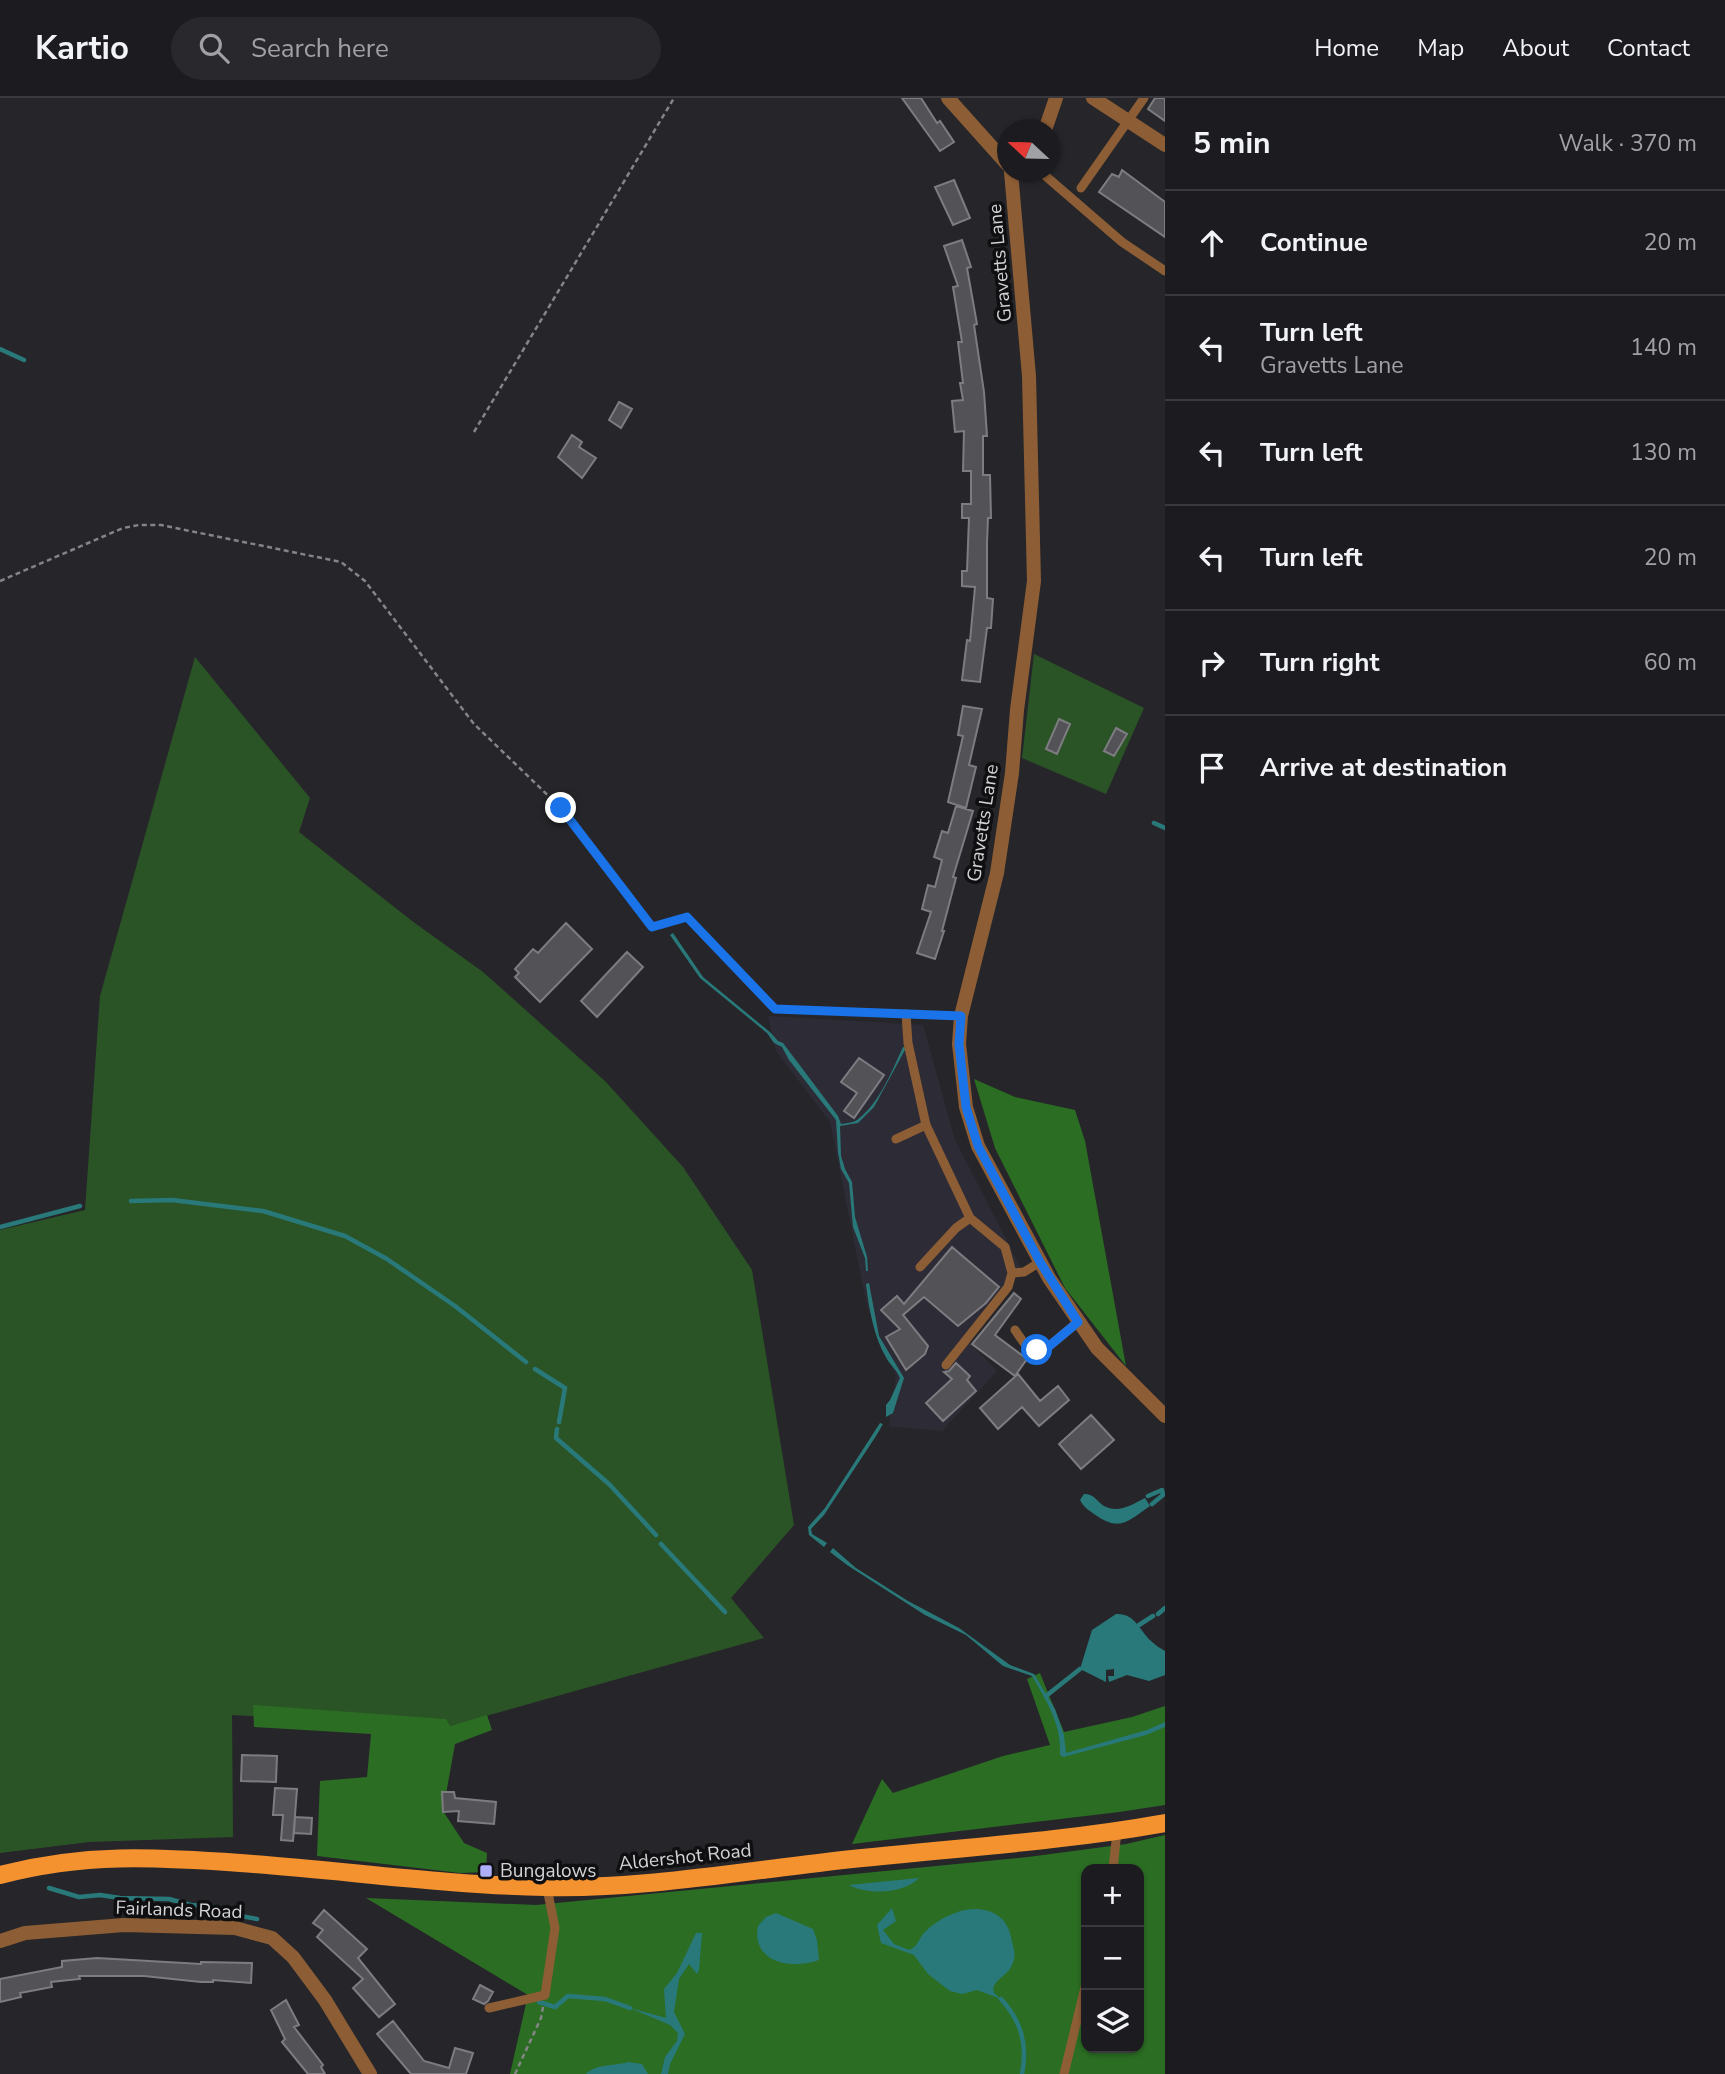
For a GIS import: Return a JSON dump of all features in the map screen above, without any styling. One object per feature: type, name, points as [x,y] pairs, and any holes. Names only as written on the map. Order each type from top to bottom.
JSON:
[{"type":"main road","name":"Aldershot Road","points":[[0,1875],[72,1860],[166,1858],[321,1869],[476,1885],[547,1888],[657,1883],[1117,1831],[1165,1823]]},
{"type":"street","points":[[948,98],[997,153]]},
{"type":"street","points":[[1049,119],[1056,98]]},
{"type":"street","points":[[1093,98],[1165,145]]},
{"type":"street","name":"Gravetts Lane","points":[[1012,182],[1029,376],[1034,581],[1017,710],[1012,773],[997,873],[961,1016],[959,1044],[966,1107],[978,1146],[1040,1262],[1078,1322],[1097,1348],[1165,1416]]},
{"type":"street","name":"Fairlands Road","points":[[0,1941],[24,1933],[124,1925],[235,1928],[272,1938],[293,1957],[324,2000],[370,2074]]},
{"type":"lane","points":[[1081,188],[1144,98]]},
{"type":"lane","points":[[1053,182],[1122,242],[1165,271]]},
{"type":"lane","points":[[906,1014],[908,1043],[926,1125],[970,1218],[1005,1247],[1012,1273],[1008,1287],[946,1365]]},
{"type":"lane","points":[[896,1139],[926,1125]]},
{"type":"lane","points":[[920,1267],[956,1228],[970,1218]]},
{"type":"lane","points":[[1012,1273],[1024,1272],[1040,1262]]},
{"type":"lane","points":[[1015,1330],[1024,1343],[1037,1350],[1048,1347],[1078,1322]]},
{"type":"lane","points":[[1114,1864],[1117,1831]]},
{"type":"lane","points":[[489,2007],[545,1995],[555,1928],[547,1888]]},
{"type":"lane","points":[[1065,2074],[1084,1990]]},
{"type":"path","points":[[474,432],[674,98]]},
{"type":"path","points":[[0,581],[123,528],[139,525],[161,525],[341,562],[365,581],[474,724],[561,808],[652,927],[687,917],[775,1009],[961,1016]]},
{"type":"path","points":[[515,2074],[541,2018],[545,1995]]},
{"type":"shaded area","points":[[768,1016],[923,1025],[955,1140],[1022,1270],[969,1342],[997,1371],[942,1431],[889,1426],[896,1376],[867,1306],[830,1122],[776,1051]]},
{"type":"green space","points":[[1034,654],[1144,708],[1106,794],[1022,758]],"holes":[[[1059,719],[1070,724],[1057,754]],[[1116,729],[1126,734],[1114,756],[1104,750]]]},
{"type":"green space","points":[[195,657],[310,798],[299,832],[412,921],[483,972],[605,1081],[683,1167],[752,1270],[794,1525],[731,1598],[764,1638],[450,1726],[232,1715],[233,1837],[89,1842],[0,1853],[0,1230],[85,1210],[100,996]]},
{"type":"green space","points":[[974,1079],[1015,1097],[1075,1110],[1085,1141],[1126,1366],[1065,1288],[995,1148]]},
{"type":"green space","points":[[1040,1673],[1064,1732],[1132,1717],[1165,1706],[1165,1805],[852,1844],[882,1779],[893,1793],[1003,1756],[1050,1745],[1027,1679]]},
{"type":"green space","points":[[253,1705],[446,1719],[450,1726],[487,1715],[492,1730],[455,1744],[443,1811],[464,1843],[487,1853],[486,1872],[460,1873],[317,1856],[320,1781],[367,1777],[371,1734],[254,1727]]},
{"type":"green space","points":[[1165,1835],[1165,2074],[510,2074],[528,1995],[366,1898],[536,1905],[1028,1857],[1126,1844]]},
{"type":"water","points":[[673,933],[703,977],[783,1043],[838,1116],[841,1124],[855,1121],[872,1105],[903,1047],[906,1048],[874,1107],[858,1123],[840,1126],[841,1156],[852,1182],[855,1217],[867,1257],[868,1271],[853,1227],[849,1183],[841,1169],[838,1152],[836,1120],[789,1060],[782,1047],[700,978],[670,935]]},
{"type":"water","points":[[869,1283],[879,1336],[904,1378],[893,1413],[886,1417],[886,1405],[900,1378],[882,1351],[875,1333],[867,1294],[866,1284]]},
{"type":"water","points":[[880,1423],[883,1424],[876,1436],[824,1515],[811,1529],[812,1534],[827,1543],[824,1547],[809,1535],[808,1527],[825,1508]]},
{"type":"water","points":[[1084,1494],[1093,1496],[1109,1508],[1125,1507],[1145,1498],[1150,1506],[1130,1520],[1119,1524],[1112,1523],[1085,1507],[1080,1500]]},
{"type":"water","points":[[833,1548],[856,1568],[908,1601],[959,1628],[1010,1665],[1034,1674],[1055,1709],[1064,1735],[1066,1753],[1147,1730],[1165,1722],[1165,1727],[1146,1735],[1063,1757],[1060,1755],[1058,1733],[1052,1713],[1032,1676],[1003,1666],[966,1635],[925,1615],[847,1565],[830,1552]]},
{"type":"water","points":[[1116,1614],[1132,1619],[1151,1641],[1165,1651],[1165,1675],[1149,1681],[1127,1675],[1109,1682],[1108,1676],[1114,1676],[1114,1669],[1106,1670],[1106,1682],[1080,1669],[1092,1630]]},
{"type":"water","points":[[919,1878],[904,1887],[885,1891],[865,1890],[849,1885]]},
{"type":"water","points":[[892,1908],[896,1921],[883,1930],[894,1944],[909,1950],[930,1927],[951,1915],[973,1909],[997,1915],[1008,1928],[1015,1954],[1009,1970],[995,1984],[994,1993],[1001,1999],[977,1990],[962,1994],[950,1991],[928,1974],[914,1955],[881,1943],[877,1925]]},
{"type":"water","points":[[776,1913],[813,1929],[819,1960],[797,1964],[776,1961],[767,1956],[758,1938],[758,1926],[766,1917]]},
{"type":"water","points":[[696,1933],[702,1933],[699,1970],[697,1974],[689,1964],[679,1979],[674,2012],[685,2034],[668,2074],[661,2074],[665,2057],[677,2041],[678,2033],[670,2025],[630,2008],[666,2018],[664,1989],[677,1973]]},
{"type":"water","points":[[628,2062],[642,2064],[648,2074],[586,2074],[600,2067]]},
{"type":"building","points":[[902,98],[921,98],[937,123],[940,121],[954,142],[940,151]]},
{"type":"building","points":[[1155,98],[1165,98],[1165,121],[1148,109]]},
{"type":"building","points":[[1122,170],[1165,202],[1165,237],[1099,192],[1112,174],[1119,177]]},
{"type":"building","points":[[954,180],[970,218],[953,225],[935,187]]},
{"type":"building","points":[[962,240],[971,267],[967,268],[977,324],[974,325],[984,392],[987,436],[983,436],[983,475],[990,475],[987,598],[993,599],[991,628],[987,628],[980,682],[962,680],[967,640],[970,641],[975,587],[962,586],[962,571],[967,571],[969,518],[962,518],[962,504],[971,504],[971,471],[963,471],[964,431],[955,432],[952,401],[963,400],[958,342],[962,342],[953,287],[958,286],[944,246]]},
{"type":"building","points":[[619,402],[632,409],[621,428],[609,420]]},
{"type":"building","points":[[572,435],[582,442],[579,447],[596,458],[582,478],[558,457]]},
{"type":"building","points":[[963,706],[982,709],[969,765],[976,767],[966,808],[948,802],[963,736],[958,735]]},
{"type":"building","points":[[1059,719],[1070,724],[1057,754],[1046,749]]},
{"type":"building","points":[[1116,728],[1127,734],[1114,756],[1104,751]]},
{"type":"building","points":[[956,806],[973,811],[953,877],[956,878],[935,959],[917,953],[931,912],[922,909],[928,885],[935,887],[942,860],[934,857],[942,831],[948,833]]},
{"type":"building","points":[[566,923],[592,949],[540,1002],[515,977],[519,973],[515,969],[533,949],[538,953]]},
{"type":"building","points":[[627,952],[643,967],[597,1017],[581,1001]]},
{"type":"building","points":[[859,1058],[884,1075],[854,1118],[844,1111],[857,1093],[841,1082]]},
{"type":"building","points":[[952,1247],[999,1287],[986,1303],[958,1326],[924,1297],[903,1315],[928,1346],[925,1354],[906,1370],[886,1337],[900,1329],[881,1310],[897,1296],[904,1304]]},
{"type":"building","points":[[1014,1293],[1021,1299],[995,1335],[1027,1359],[1015,1376],[972,1344]]},
{"type":"building","points":[[956,1363],[970,1376],[967,1380],[976,1391],[943,1421],[926,1403],[952,1379],[944,1372],[949,1371]]},
{"type":"building","points":[[1018,1374],[1040,1401],[1058,1386],[1069,1400],[1039,1426],[1022,1407],[998,1429],[980,1408]]},
{"type":"building","points":[[1091,1415],[1114,1440],[1081,1469],[1059,1444]]},
{"type":"building","points":[[242,1755],[277,1756],[276,1782],[241,1781]]},
{"type":"building","points":[[275,1788],[297,1789],[293,1841],[281,1840],[283,1815],[273,1815]]},
{"type":"building","points":[[442,1792],[454,1792],[455,1798],[496,1802],[494,1824],[458,1821],[459,1811],[443,1812]]},
{"type":"building","points":[[295,1817],[312,1818],[311,1834],[294,1833]]},
{"type":"building","points":[[324,1910],[367,1949],[358,1958],[395,2004],[379,2017],[353,1988],[363,1979],[317,1937],[323,1930],[313,1923]]},
{"type":"building","points":[[97,1958],[201,1964],[252,1963],[251,1983],[213,1980],[201,1982],[144,1976],[79,1976],[80,1979],[51,1982],[52,1987],[20,1993],[21,1997],[0,2002],[0,1979],[62,1967],[62,1961]]},
{"type":"building","points":[[480,1985],[493,1992],[484,2004],[473,1999]]},
{"type":"building","points":[[286,2000],[299,2025],[294,2027],[323,2065],[321,2067],[325,2074],[308,2074],[282,2042],[285,2039],[271,2010]]},
{"type":"building","points":[[393,2021],[424,2061],[449,2068],[455,2048],[473,2053],[466,2074],[411,2074],[377,2034]]},
{"type":"waterway","points":[[0,349],[24,360]]},
{"type":"waterway","points":[[1154,823],[1165,828]]},
{"type":"waterway","points":[[131,1201],[172,1200],[263,1211],[345,1236],[387,1259],[455,1306],[526,1362]]},
{"type":"waterway","points":[[0,1227],[80,1206]]},
{"type":"waterway","points":[[535,1369],[565,1388],[559,1422]]},
{"type":"waterway","points":[[557,1429],[556,1438],[609,1484],[656,1535]]},
{"type":"waterway","points":[[1148,1496],[1162,1490],[1163,1495],[1152,1504]]},
{"type":"waterway","points":[[661,1544],[725,1612]]},
{"type":"waterway","points":[[1158,1614],[1165,1608]]},
{"type":"waterway","points":[[1139,1625],[1153,1616]]},
{"type":"waterway","points":[[1046,1696],[1080,1669]]},
{"type":"waterway","points":[[49,1888],[79,1897],[100,1895],[169,1899],[191,1905],[218,1907],[235,1915],[257,1919]]},
{"type":"waterway","points":[[539,2002],[555,2007],[568,1996],[605,1999],[630,2008]]},
{"type":"waterway","points":[[1001,1999],[1014,2016],[1021,2034],[1024,2053],[1022,2074]]},
{"type":"place","name":"Bungalows","points":[[486,1871]]},
{"type":"route","points":[[561,808],[652,927],[687,917],[775,1009],[961,1016],[959,1044],[966,1107],[978,1146],[1049,1278],[1078,1322],[1048,1347],[1037,1350]]}]
